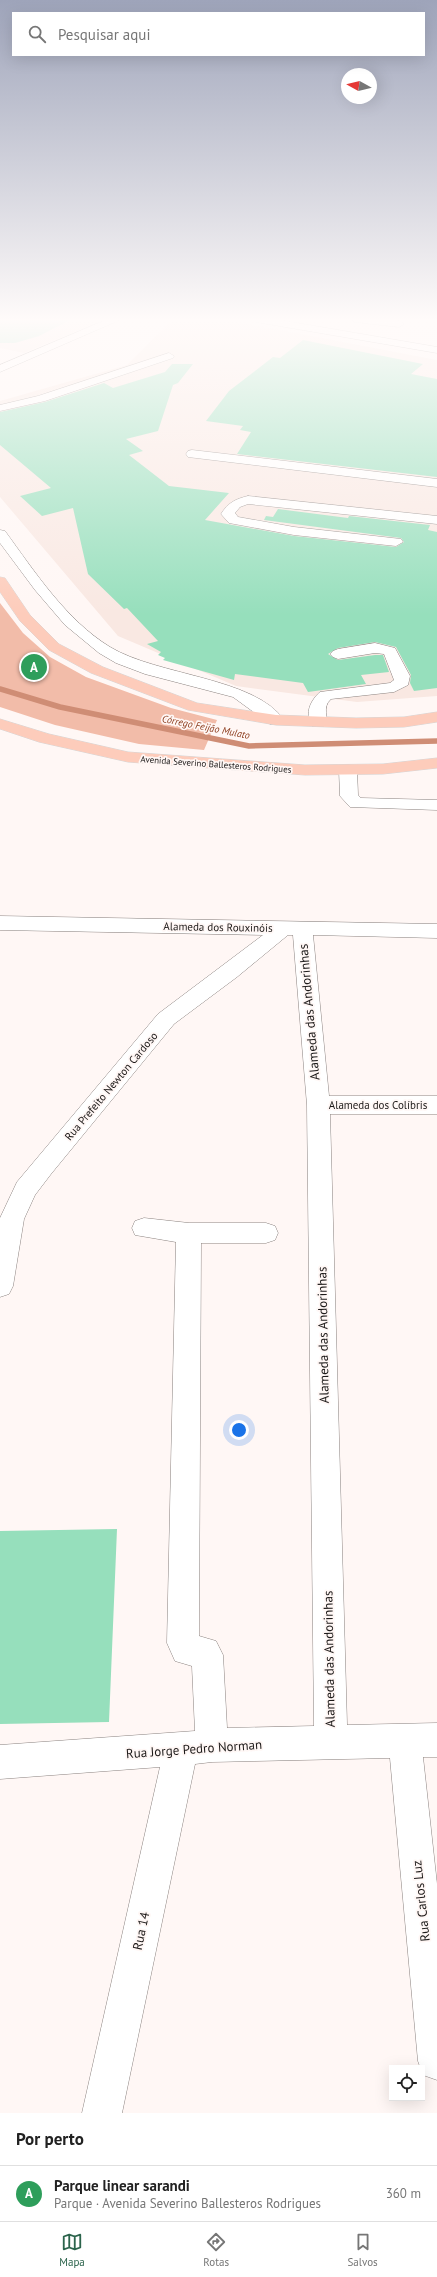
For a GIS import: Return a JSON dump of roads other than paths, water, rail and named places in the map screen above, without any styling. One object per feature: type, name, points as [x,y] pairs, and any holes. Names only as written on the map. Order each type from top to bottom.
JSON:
[{"type":"main road","points":[[0,581],[25,618],[54,648],[97,670],[194,707],[276,720],[318,722],[404,722],[437,717]]},
{"type":"main road","name":"Avenida Severino Ballesteros Rodrigues","points":[[0,724],[45,738],[128,757],[304,770],[348,770],[437,763]]},
{"type":"street","points":[[192,454],[437,483]]},
{"type":"street","points":[[396,542],[294,531],[234,520],[228,514],[233,506],[239,502],[248,500],[437,520]]},
{"type":"street","points":[[0,534],[47,595],[95,645],[121,660],[152,671],[240,695],[276,720]]},
{"type":"street","points":[[318,722],[316,707],[318,701],[326,696],[394,687],[402,682],[402,676],[390,651],[375,648],[338,654]]},
{"type":"street","points":[[348,770],[349,796],[352,802],[361,804],[437,805]]},
{"type":"street","name":"Alameda dos Rouxinóis","points":[[0,922],[437,931]]},
{"type":"street","name":"Alameda das Andorinhas","points":[[293,928],[318,1105],[331,1743]]},
{"type":"street","name":"Rua Prefeito Newton Cardoso","points":[[0,1286],[12,1218],[26,1189],[43,1168],[166,1019],[293,928]]},
{"type":"street","name":"Alameda dos Colíbris","points":[[318,1105],[437,1105]]},
{"type":"street","points":[[144,1228],[189,1233],[266,1233]]},
{"type":"street","name":"Rua 14","points":[[102,2113],[196,1747],[207,1655],[205,1652],[186,1650],[183,1643],[189,1233]]},
{"type":"street","name":"Rua Jorge Pedro Norman","points":[[0,1762],[196,1747],[421,1740]]},
{"type":"street","name":"Rua Carlos Luz","points":[[421,1740],[437,2061]]},
{"type":"waterway","name":"Córrego Feijão Mulato","points":[[0,689],[60,707],[249,746],[437,741]]},
{"type":"place","name":"Parque linear sarandi","points":[[34,667]]}]
